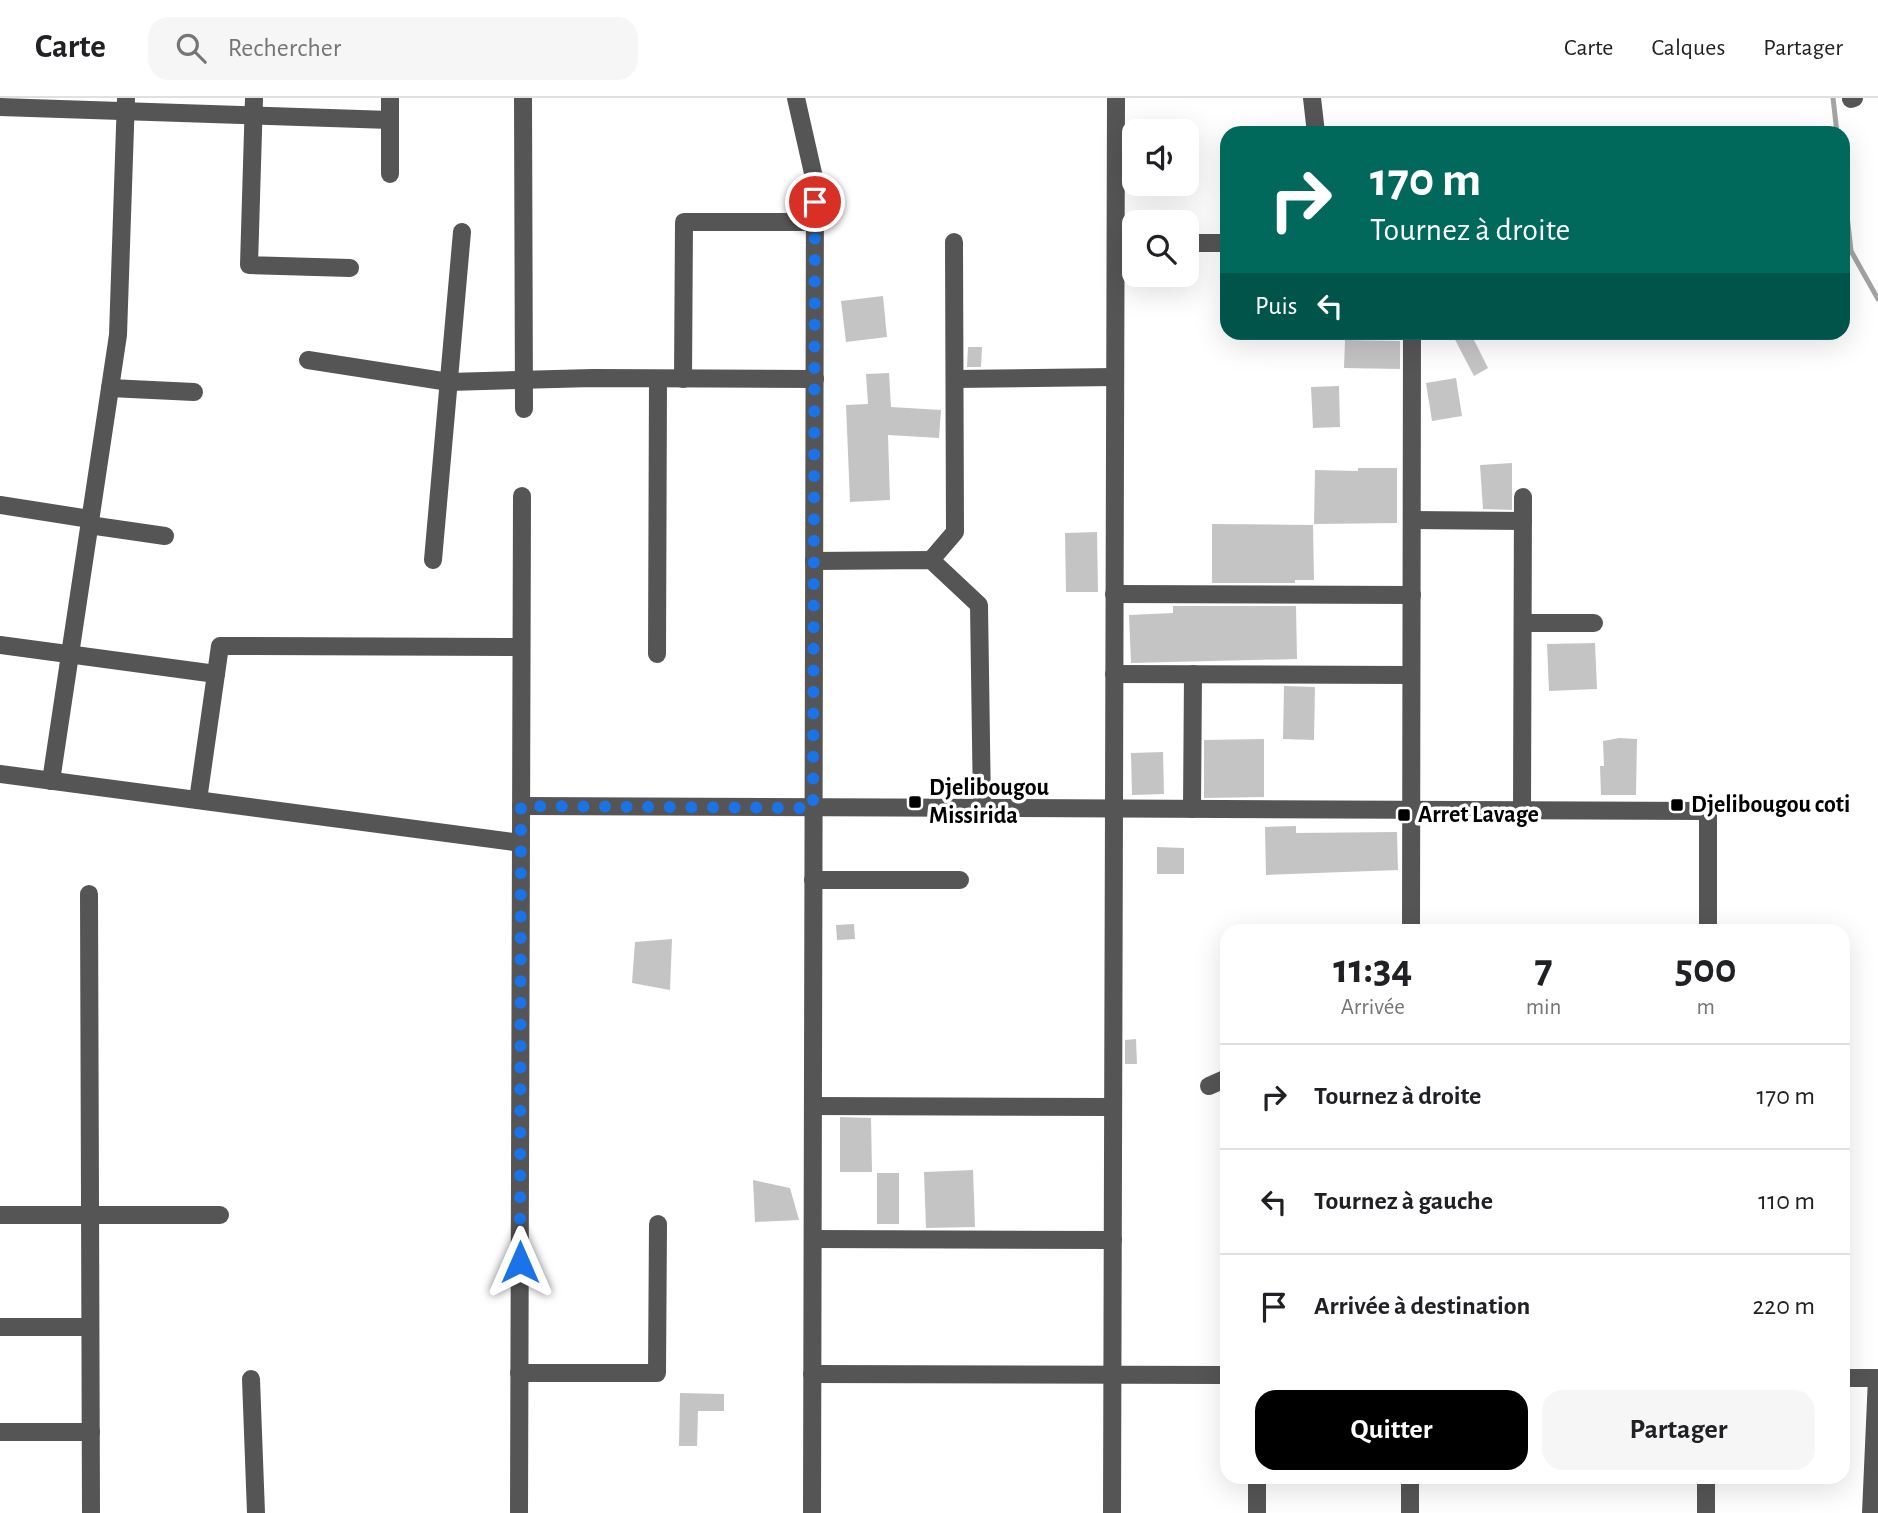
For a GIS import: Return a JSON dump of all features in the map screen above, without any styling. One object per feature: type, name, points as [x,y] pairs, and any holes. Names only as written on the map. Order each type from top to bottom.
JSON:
[{"type":"street","points":[[390,98],[390,174]]},
{"type":"street","points":[[523,98],[524,408]]},
{"type":"street","points":[[796,98],[815,182],[812,1513]]},
{"type":"street","points":[[1112,1513],[1116,98]]},
{"type":"street","points":[[1312,98],[1315,126]]},
{"type":"street","points":[[51,780],[118,334],[125,105]]},
{"type":"street","points":[[0,107],[254,107],[390,120]]},
{"type":"street","points":[[254,107],[249,265],[350,268]]},
{"type":"street","points":[[683,379],[684,222],[815,222]]},
{"type":"street","points":[[433,560],[462,232]]},
{"type":"street","points":[[932,559],[955,532],[954,242]]},
{"type":"street","points":[[1115,243],[1122,243]]},
{"type":"street","points":[[1199,243],[1220,243]]},
{"type":"street","points":[[1411,924],[1412,340]]},
{"type":"street","points":[[308,360],[449,382],[814,379]]},
{"type":"street","points":[[955,379],[1115,377]]},
{"type":"street","points":[[657,654],[658,379]]},
{"type":"street","points":[[110,388],[194,392]]},
{"type":"street","points":[[519,1513],[522,496]]},
{"type":"street","points":[[1522,810],[1523,497]]},
{"type":"street","points":[[0,505],[165,536]]},
{"type":"street","points":[[1412,520],[1523,521]]},
{"type":"street","points":[[814,561],[932,559],[979,605],[982,808]]},
{"type":"street","points":[[1114,594],[1412,595]]},
{"type":"street","points":[[1523,623],[1594,624]]},
{"type":"street","points":[[0,645],[216,674]]},
{"type":"street","points":[[198,800],[220,646],[521,647]]},
{"type":"street","points":[[1114,674],[1411,675]]},
{"type":"street","points":[[1192,809],[1193,674]]},
{"type":"street","points":[[0,774],[520,843]]},
{"type":"street","points":[[521,806],[1708,811],[1708,924]]},
{"type":"street","points":[[813,880],[960,880]]},
{"type":"street","points":[[89,894],[91,1513]]},
{"type":"street","points":[[1209,1086],[1220,1081]]},
{"type":"street","points":[[813,1105],[1113,1107]]},
{"type":"street","points":[[0,1215],[220,1215]]},
{"type":"street","points":[[519,1373],[657,1373],[658,1224]]},
{"type":"street","points":[[813,1239],[1113,1240]]},
{"type":"street","points":[[0,1327],[90,1327]]},
{"type":"street","points":[[812,1374],[1220,1375]]},
{"type":"street","points":[[1850,1378],[1878,1378],[1871,1513]]},
{"type":"street","points":[[251,1379],[256,1513]]},
{"type":"street","points":[[0,1432],[90,1432]]},
{"type":"street","points":[[1257,1484],[1257,1513]]},
{"type":"street","points":[[1410,1484],[1410,1513]]},
{"type":"street","points":[[1706,1484],[1706,1513]]},
{"type":"building","points":[[883,296],[887,337],[846,342],[841,301]]},
{"type":"building","points":[[1345,340],[1400,341],[1400,369],[1344,368]]},
{"type":"building","points":[[1455,340],[1474,340],[1488,368],[1474,376]]},
{"type":"building","points":[[968,347],[982,347],[981,367],[967,367]]},
{"type":"building","points":[[889,373],[891,407],[941,410],[939,438],[888,435],[890,500],[850,502],[846,405],[868,404],[866,374]]},
{"type":"building","points":[[1456,378],[1462,416],[1432,421],[1426,383]]},
{"type":"building","points":[[1339,386],[1340,427],[1313,428],[1311,387]]},
{"type":"building","points":[[1512,463],[1512,510],[1483,509],[1480,465]]},
{"type":"building","points":[[1358,468],[1397,468],[1397,523],[1314,524],[1315,470],[1358,471]]},
{"type":"building","points":[[1212,524],[1313,525],[1314,580],[1295,580],[1295,583],[1212,583]]},
{"type":"building","points":[[1097,532],[1098,592],[1066,592],[1065,533]]},
{"type":"building","points":[[1173,606],[1296,606],[1297,659],[1131,663],[1129,615],[1173,613]]},
{"type":"building","points":[[1595,643],[1597,689],[1549,691],[1547,644]]},
{"type":"building","points":[[1284,686],[1315,687],[1314,740],[1283,739]]},
{"type":"building","points":[[1264,739],[1264,797],[1204,798],[1204,740]]},
{"type":"building","points":[[1637,739],[1636,795],[1601,795],[1603,741]]},
{"type":"building","points":[[1163,752],[1164,794],[1132,795],[1131,753]]},
{"type":"building","points":[[1296,826],[1296,833],[1397,832],[1398,870],[1266,875],[1265,827]]},
{"type":"building","points":[[1157,847],[1184,848],[1184,874],[1157,874]]},
{"type":"building","points":[[854,924],[855,939],[837,940],[836,925]]},
{"type":"building","points":[[672,939],[670,990],[632,983],[635,942]]},
{"type":"building","points":[[1136,1039],[1137,1064],[1125,1064],[1125,1040]]},
{"type":"building","points":[[840,1117],[871,1118],[872,1172],[840,1172]]},
{"type":"building","points":[[973,1170],[975,1227],[926,1228],[924,1172]]},
{"type":"building","points":[[877,1173],[899,1173],[899,1224],[877,1224]]},
{"type":"building","points":[[753,1180],[790,1188],[799,1220],[755,1222]]},
{"type":"building","points":[[680,1393],[724,1394],[724,1411],[698,1411],[697,1446],[679,1446]]},
{"type":"waterway","points":[[1833,98],[1836,126]]},
{"type":"waterway","points":[[1850,242],[1851,251],[1878,299]]},
{"type":"place","name":"Djelibougou Missirida","points":[[915,802]]},
{"type":"place","name":"Djelibougou coti","points":[[1677,805]]},
{"type":"place","name":"Arret Lavage","points":[[1404,815]]},
{"type":"route","points":[[520,1262],[521,806],[813,808],[815,202]]}]
